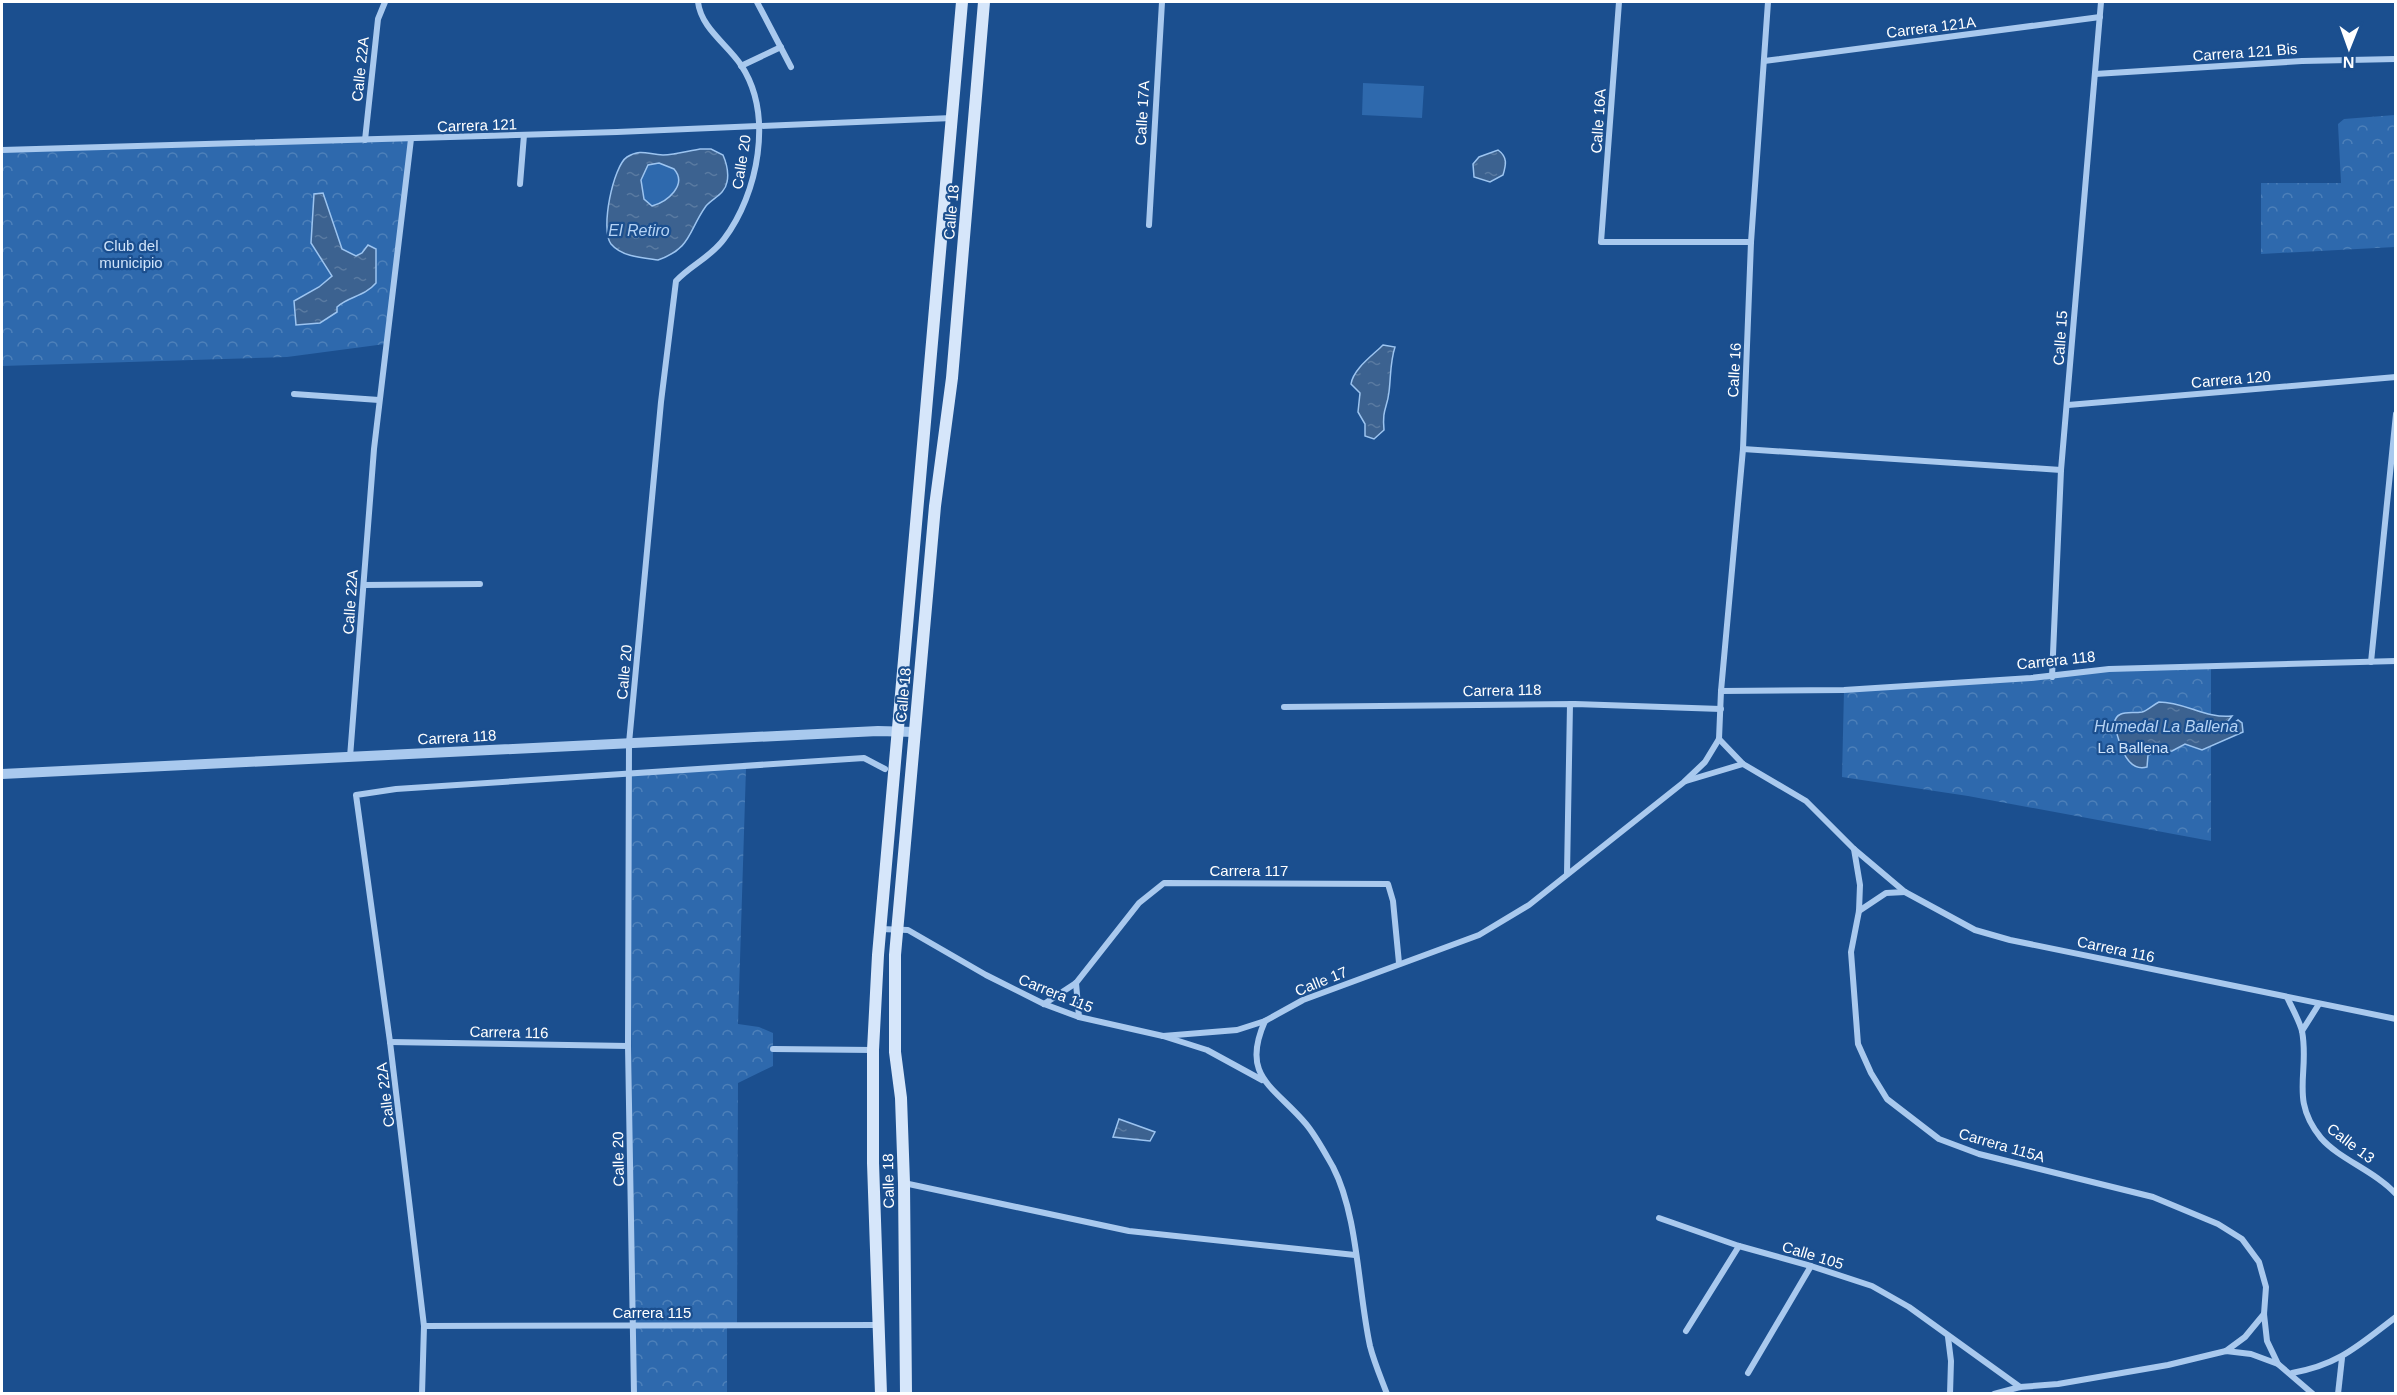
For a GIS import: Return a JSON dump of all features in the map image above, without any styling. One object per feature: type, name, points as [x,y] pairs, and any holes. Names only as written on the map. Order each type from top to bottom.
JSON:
[{"type":"main road","name":"Calle 18","points":[[881,1394],[873,1163],[873,1050],[880,929],[962,2]]},
{"type":"main road","name":"Calle 18","points":[[906,1394],[904,1182],[901,1098],[895,1052],[897,930],[935,506],[952,378],[984,2]]},
{"type":"street","name":"Calle 22A","points":[[365,140],[378,19],[385,2]]},
{"type":"street","name":"Calle 20","points":[[634,1394],[628,1046],[629,743],[661,402],[676,281],[688,269],[708,257],[735,224],[748,196],[759,124],[753,92],[741,66],[706,24],[699,11],[698,2]]},
{"type":"street","points":[[757,2],[792,67]]},
{"type":"street","name":"Calle 17A","points":[[1149,225],[1162,2]]},
{"type":"street","name":"Calle 16A","points":[[1619,2],[1601,242],[1752,242]]},
{"type":"street","name":"Calle 16","points":[[1719,739],[1721,692],[1743,449],[1752,242],[1768,2]]},
{"type":"street","name":"Calle 15","points":[[2052,677],[2061,470],[2101,2]]},
{"type":"street","name":"Carrera 121A","points":[[1764,61],[2100,17]]},
{"type":"street","points":[[741,66],[780,47]]},
{"type":"street","name":"Carrera 121 Bis","points":[[2096,74],[2302,61],[2396,59]]},
{"type":"street","name":"Carrera 121","points":[[2,150],[411,139],[952,118]]},
{"type":"street","points":[[520,184],[524,135]]},
{"type":"street","name":"Calle 22A","points":[[350,757],[374,449],[411,139]]},
{"type":"street","name":"Carrera 120","points":[[2068,405],[2396,377]]},
{"type":"street","points":[[294,394],[379,400]]},
{"type":"street","points":[[2372,662],[2396,414]]},
{"type":"street","points":[[1743,449],[2061,470]]},
{"type":"street","points":[[364,585],[480,584]]},
{"type":"street","name":"Carrera 118","points":[[1721,692],[1844,690],[2052,677],[2120,669],[2396,661]]},
{"type":"street","points":[[1567,874],[1570,704]]},
{"type":"street","name":"Carrera 118","points":[[1284,707],[1570,704],[1720,709]]},
{"type":"street","name":"Carrera 118","points":[[2,774],[629,743],[915,732]]},
{"type":"street","name":"Calle 17","points":[[1163,1036],[1237,1030],[1264,1021],[1303,1000],[1479,935],[1528,905],[1684,782],[1704,762],[1719,739]]},
{"type":"street","name":"Carrera 116","points":[[1719,739],[1743,764],[1806,801],[1854,849],[1905,892],[1960,923],[1992,935],[2396,1019]]},
{"type":"street","points":[[629,774],[864,758],[885,769]]},
{"type":"street","points":[[1684,782],[1743,764]]},
{"type":"street","name":"Calle 22A","points":[[422,1394],[424,1326],[390,1042],[356,795],[396,789],[629,774]]},
{"type":"street","points":[[1854,849],[1860,885],[1859,911]]},
{"type":"street","name":"Carrera 117","points":[[1044,1004],[1076,983],[1151,891],[1164,883],[1182,881],[1388,884],[1393,900],[1399,963]]},
{"type":"street","points":[[1859,911],[1886,893],[1905,892]]},
{"type":"street","name":"Carrera 115A","points":[[1859,911],[1851,952],[1858,1044],[1870,1073],[1887,1099],[1939,1139],[1979,1154],[2154,1197],[2218,1224],[2242,1239],[2259,1262],[2266,1287],[2264,1314],[2267,1341],[2278,1364]]},
{"type":"street","name":"Carrera 115","points":[[880,929],[908,930],[986,975],[1044,1004],[1079,1017],[1163,1036],[1207,1050],[1262,1080]]},
{"type":"street","points":[[1076,983],[1079,1017]]},
{"type":"street","name":"Calle 13","points":[[2287,997],[2302,1031],[2302,1100],[2308,1120],[2323,1140],[2385,1182],[2396,1194]]},
{"type":"street","points":[[2302,1031],[2319,1004]]},
{"type":"street","points":[[1264,1021],[1256,1040],[1256,1062],[1262,1080],[1307,1125],[1333,1168],[1346,1200],[1370,1348],[1387,1394]]},
{"type":"street","name":"Carrera 116","points":[[390,1042],[628,1046]]},
{"type":"street","points":[[773,1049],[873,1050]]},
{"type":"street","points":[[904,1182],[1129,1232],[1355,1255]]},
{"type":"street","name":"Calle 105","points":[[1659,1218],[1739,1246],[1872,1286],[1909,1306],[1948,1337],[2020,1387]]},
{"type":"street","points":[[1686,1331],[1739,1246]]},
{"type":"street","points":[[1748,1373],[1811,1266]]},
{"type":"street","points":[[2226,1351],[2245,1337],[2264,1314]]},
{"type":"street","points":[[2292,1373],[2316,1369],[2342,1358],[2396,1317]]},
{"type":"street","name":"Carrera 115","points":[[424,1326],[880,1325]]},
{"type":"street","points":[[1948,1337],[1951,1361],[1950,1394]]},
{"type":"street","points":[[1994,1394],[2020,1387],[2058,1384],[2168,1365],[2226,1351],[2251,1354],[2278,1364],[2292,1373],[2313,1394]]},
{"type":"street","points":[[2338,1394],[2342,1358]]},
{"type":"green space","points":[[1363,83],[1424,86],[1422,118],[1362,115]]},
{"type":"green space","points":[[2395,115],[2395,247],[2261,254],[2261,183],[2341,183],[2338,124],[2344,119]]},
{"type":"green space","name":"Club del municipio","points":[[411,139],[385,344],[287,357],[2,366],[2,150]]},
{"type":"green space","points":[[659,163],[674,169],[679,181],[669,197],[652,207],[644,200],[641,180],[648,165]]},
{"type":"green space","name":"La Ballena","points":[[2211,665],[2211,841],[1968,796],[1842,777],[1844,690],[2109,669]]},
{"type":"green space","points":[[746,768],[738,1024],[759,1027],[773,1033],[773,1066],[738,1083],[737,1324],[727,1324],[727,1393],[634,1393],[629,774]]},
{"type":"water","name":"El Retiro","points":[[711,149],[723,155],[728,179],[724,190],[706,206],[683,244],[677,250],[658,260],[621,252],[611,244],[607,226],[610,199],[617,172],[627,157],[637,153],[668,155]],"holes":[[[659,163],[674,169],[678,175],[677,187],[664,201],[652,206],[644,199],[641,180],[648,165]]]},
{"type":"water","points":[[1498,150],[1505,161],[1503,175],[1490,182],[1474,177],[1473,164],[1479,157]]},
{"type":"water","points":[[323,193],[342,249],[356,256],[362,253],[368,245],[376,249],[376,283],[367,291],[342,303],[337,307],[337,312],[320,323],[296,325],[294,301],[319,287],[332,276],[311,243],[314,194]]},
{"type":"water","points":[[1383,345],[1395,347],[1384,413],[1384,430],[1374,439],[1365,436],[1365,424],[1358,412],[1360,393],[1351,384],[1359,368]]},
{"type":"water","name":"Humedal La Ballena","points":[[2159,702],[2213,715],[2232,716],[2225,725],[2231,725],[2238,720],[2242,723],[2243,732],[2202,750],[2185,744],[2172,751],[2148,755],[2147,767],[2139,768],[2133,765],[2124,754],[2114,724],[2115,719],[2124,713],[2144,711]]},
{"type":"water","points":[[1119,1119],[1155,1132],[1150,1141],[1113,1137]]}]
